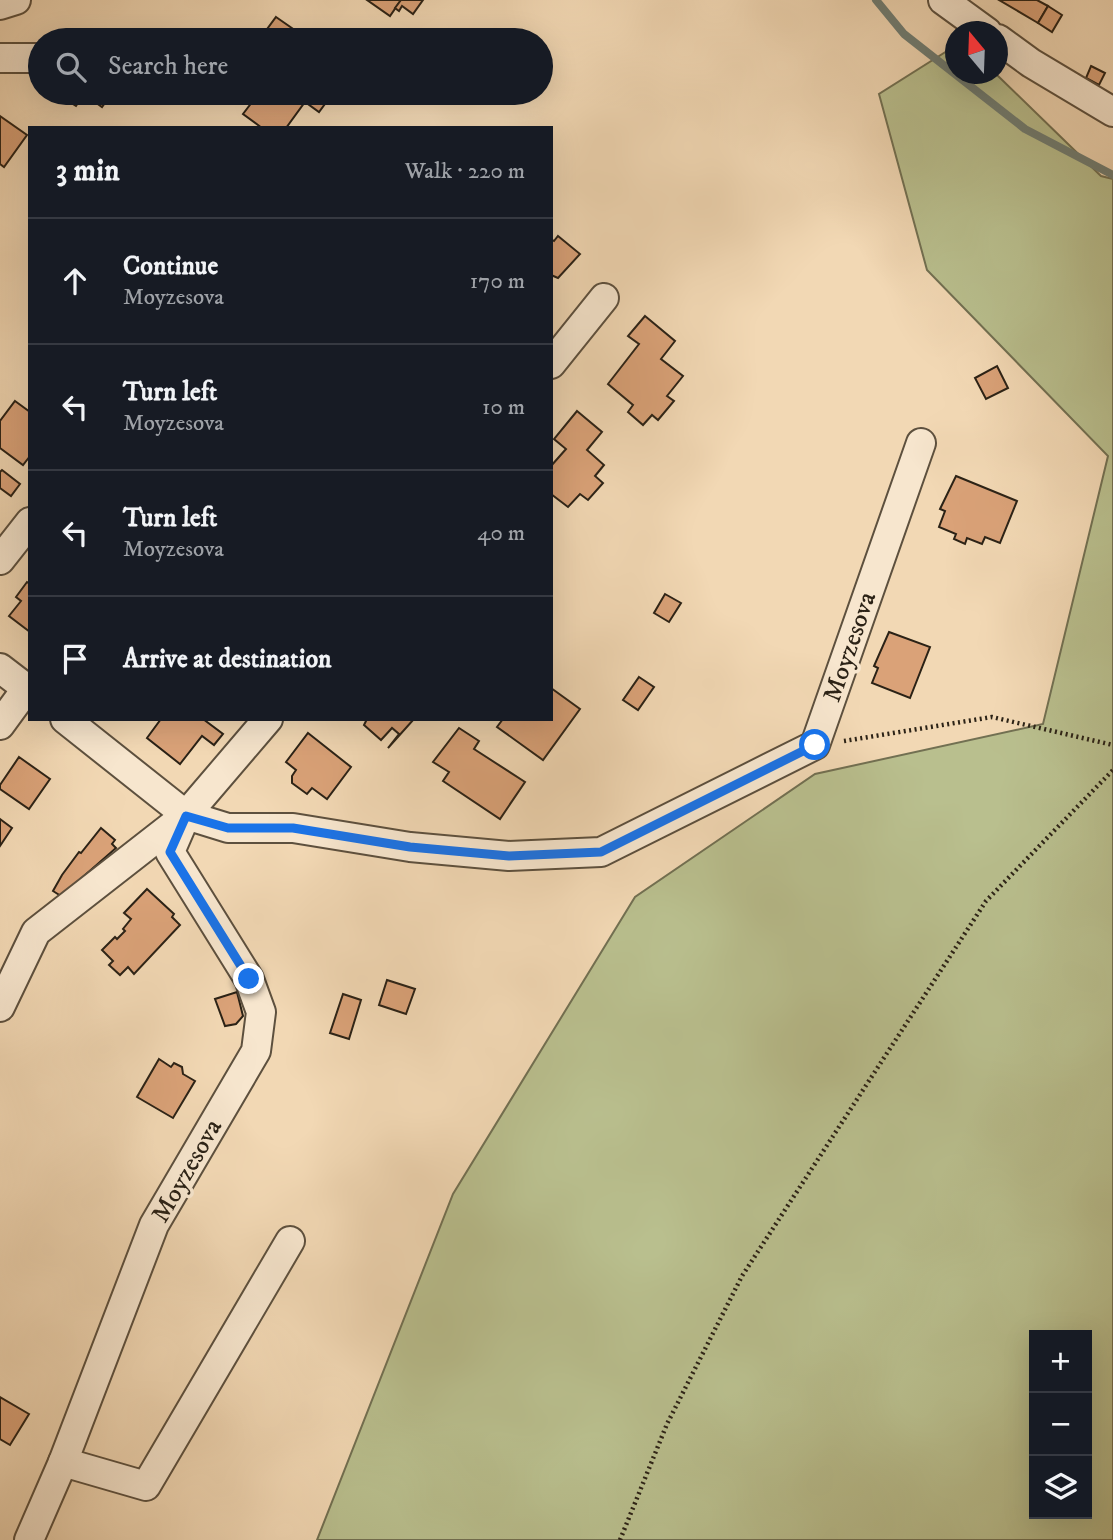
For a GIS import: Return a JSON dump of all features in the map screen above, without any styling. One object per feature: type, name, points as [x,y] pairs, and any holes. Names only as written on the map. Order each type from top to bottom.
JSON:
[{"type":"street","points":[[0,5],[16,0]]},
{"type":"street","points":[[943,0],[972,21]]},
{"type":"street","points":[[1008,46],[1113,112]]},
{"type":"street","points":[[0,58],[28,58]]},
{"type":"street","points":[[553,362],[604,298]]},
{"type":"street","name":"Moyzesova","points":[[815,745],[921,443]]},
{"type":"street","points":[[0,560],[28,525]]},
{"type":"street","points":[[0,668],[28,690],[0,725]]},
{"type":"street","points":[[67,721],[186,816],[228,828],[293,828],[410,847],[497,855],[601,852],[815,745]]},
{"type":"street","name":"Moyzesova","points":[[0,1007],[36,932],[186,816],[266,721]]},
{"type":"street","name":"Moyzesova","points":[[29,1540],[154,1225],[256,1051],[261,1012],[249,979],[170,852],[186,816]]},
{"type":"street","points":[[62,1462],[146,1486],[290,1241]]},
{"type":"path","points":[[815,745],[992,718],[1113,745]]},
{"type":"path","points":[[620,1540],[667,1424],[742,1276],[986,901],[1113,770]]},
{"type":"green space","points":[[945,52],[945,84],[1006,84],[1101,176],[1113,179],[1113,1540],[317,1540],[453,1194],[635,897],[815,774],[1043,724],[1108,456],[927,270],[879,94]]},
{"type":"building","points":[[367,0],[401,0],[390,16]]},
{"type":"building","points":[[401,0],[423,0],[413,14],[402,6],[399,11],[395,8]]},
{"type":"building","points":[[999,0],[1037,0],[1048,6],[1038,23]]},
{"type":"building","points":[[1048,6],[1062,15],[1052,32],[1038,23]]},
{"type":"building","points":[[276,17],[292,28],[268,28]]},
{"type":"building","points":[[1091,66],[1105,73],[1099,85],[1086,78]]},
{"type":"building","points":[[250,105],[303,105],[287,126],[259,126],[243,114]]},
{"type":"building","points":[[309,105],[324,105],[319,112]]},
{"type":"building","points":[[0,116],[27,135],[4,167],[0,164]]},
{"type":"building","points":[[558,236],[580,254],[558,278],[553,276],[554,241]]},
{"type":"building","points":[[645,316],[675,341],[661,359],[683,376],[667,396],[674,401],[658,420],[652,415],[643,425],[628,412],[633,405],[608,384],[639,344],[628,336]]},
{"type":"building","points":[[997,366],[1008,388],[986,399],[975,378]]},
{"type":"building","points":[[15,401],[28,411],[28,459],[23,465],[0,448],[0,421]]},
{"type":"building","points":[[577,411],[602,432],[587,450],[604,465],[595,476],[603,483],[588,500],[580,494],[568,507],[553,496],[553,464],[566,449],[554,439]]},
{"type":"building","points":[[2,470],[20,484],[11,496],[0,488]]},
{"type":"building","points":[[956,476],[1017,501],[1000,543],[985,537],[982,544],[967,538],[965,544],[954,539],[956,534],[939,527],[945,511],[940,509]]},
{"type":"building","points":[[28,583],[28,630],[9,616],[21,601],[16,597]]},
{"type":"building","points":[[665,594],[681,603],[669,622],[654,613]]},
{"type":"building","points":[[889,632],[930,647],[910,698],[872,683],[878,668],[874,666]]},
{"type":"building","points":[[639,677],[654,687],[638,710],[623,700]]},
{"type":"building","points":[[553,689],[580,709],[543,760],[497,727],[502,721],[553,721]]},
{"type":"building","points":[[160,721],[206,721],[223,734],[214,745],[202,736],[180,764],[147,738]]},
{"type":"building","points":[[366,721],[412,721],[388,748],[399,734],[392,728],[381,740],[364,725]]},
{"type":"building","points":[[459,728],[479,741],[474,749],[525,782],[500,819],[443,781],[449,772],[433,762]]},
{"type":"building","points":[[308,733],[351,767],[327,799],[312,788],[307,794],[292,783],[296,770],[286,762]]},
{"type":"building","points":[[19,757],[50,779],[29,809],[0,789]]},
{"type":"building","points":[[0,819],[12,828],[0,846]]},
{"type":"building","points":[[101,828],[115,840],[112,844],[116,848],[61,896],[53,891],[79,852],[81,853]]},
{"type":"building","points":[[147,889],[174,914],[172,917],[180,925],[134,974],[128,967],[120,975],[109,965],[113,961],[102,950],[125,931],[123,929],[131,919],[124,913]]},
{"type":"building","points":[[387,980],[415,989],[406,1014],[379,1005]]},
{"type":"building","points":[[237,992],[243,1016],[236,1024],[225,1026],[215,999]]},
{"type":"building","points":[[343,994],[361,1000],[349,1039],[330,1033]]},
{"type":"building","points":[[159,1059],[171,1067],[174,1063],[182,1067],[183,1074],[195,1081],[173,1118],[137,1097]]},
{"type":"building","points":[[0,1397],[29,1414],[10,1445],[0,1439]]},
{"type":"waterway","points":[[876,0],[904,34],[1025,129],[1113,175]]},
{"type":"route","points":[[249,979],[170,852],[186,816],[228,828],[293,828],[410,847],[509,856],[601,852],[815,745]]}]
